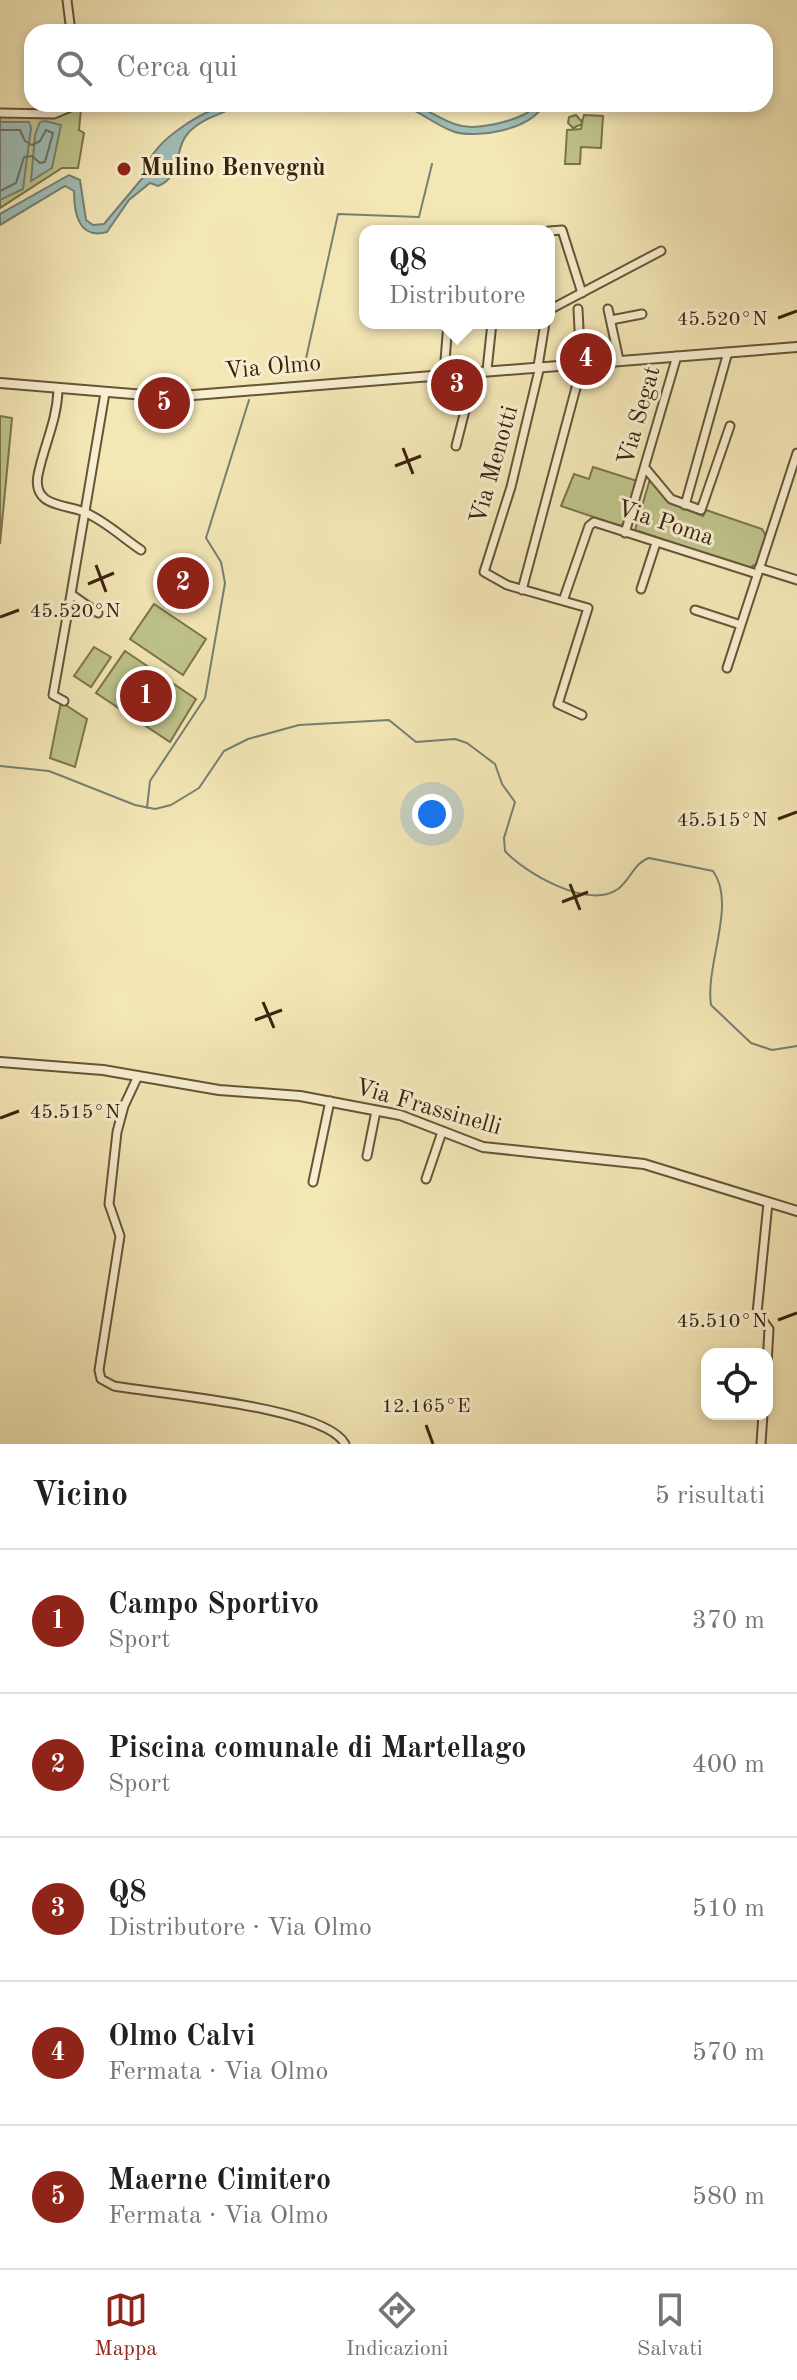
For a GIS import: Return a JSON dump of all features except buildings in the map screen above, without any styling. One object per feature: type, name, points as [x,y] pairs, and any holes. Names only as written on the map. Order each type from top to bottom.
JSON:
[{"type":"street","points":[[67,0],[70,24]]},
{"type":"street","points":[[0,113],[59,112]]},
{"type":"street","points":[[555,231],[562,230],[582,293]]},
{"type":"street","points":[[555,307],[661,251]]},
{"type":"street","points":[[578,309],[582,363],[522,590],[564,598],[589,609],[558,704],[582,715]]},
{"type":"street","points":[[608,309],[619,360]]},
{"type":"street","points":[[611,320],[642,314]]},
{"type":"street","points":[[444,373],[448,329]]},
{"type":"street","points":[[487,370],[491,329]]},
{"type":"street","name":"Via Menotti","points":[[522,590],[485,574],[528,423],[544,329]]},
{"type":"street","name":"Via Olmo","points":[[0,383],[169,397],[797,347]]},
{"type":"street","points":[[685,505],[728,352]]},
{"type":"street","name":"Via Segat","points":[[625,533],[677,356]]},
{"type":"street","points":[[456,446],[475,371]]},
{"type":"street","points":[[58,390],[56,417],[38,485],[51,504],[83,511],[141,550]]},
{"type":"street","points":[[64,701],[53,695],[105,393]]},
{"type":"street","points":[[646,469],[671,499],[699,510],[703,508],[730,426]]},
{"type":"street","points":[[727,668],[797,453]]},
{"type":"street","name":"Via Poma","points":[[564,598],[591,523],[797,580]]},
{"type":"street","points":[[641,589],[656,543]]},
{"type":"street","points":[[71,594],[98,613]]},
{"type":"street","points":[[695,610],[741,625]]},
{"type":"street","name":"Via Frassinelli","points":[[0,1062],[138,1076],[219,1090],[267,1091],[330,1101],[400,1115],[442,1132],[503,1150],[644,1164],[797,1211]]},
{"type":"street","points":[[138,1076],[124,1106],[117,1132],[109,1204],[120,1236],[99,1370],[101,1379],[114,1386],[285,1412],[328,1429],[345,1444]]},
{"type":"street","points":[[313,1182],[330,1101]]},
{"type":"street","points":[[367,1156],[376,1111]]},
{"type":"street","points":[[426,1179],[442,1132]]},
{"type":"street","points":[[768,1203],[757,1313],[769,1329],[768,1348]]},
{"type":"street","points":[[761,1444],[763,1420]]},
{"type":"green space","points":[[66,112],[81,112],[79,130],[84,133],[78,168],[62,168],[0,208],[0,115],[57,116]]},
{"type":"green space","points":[[576,115],[582,122],[584,115],[603,116],[601,148],[581,147],[580,164],[565,164],[567,130],[581,129],[582,124],[573,128],[568,123],[569,117]]},
{"type":"green space","points":[[0,416],[12,418],[0,544]]},
{"type":"green space","points":[[593,467],[637,481],[624,524],[620,526],[561,506],[574,474],[589,479]]},
{"type":"green space","points":[[650,479],[670,503],[703,516],[706,510],[762,529],[766,536],[756,564],[749,568],[635,530]]},
{"type":"green space","points":[[154,604],[206,639],[183,675],[130,639]]},
{"type":"green space","points":[[94,647],[111,657],[91,687],[74,676]]},
{"type":"green space","points":[[125,651],[196,699],[170,742],[96,693]]},
{"type":"green space","points":[[61,702],[87,719],[75,767],[50,758]]},
{"type":"water","points":[[223,112],[189,132],[171,176],[158,186],[150,183],[129,200],[107,232],[90,232],[84,228],[77,215],[74,191],[65,186],[0,225],[0,214],[69,175],[80,180],[86,220],[93,225],[104,224],[145,175],[148,163],[164,141],[202,115]]},
{"type":"water","points":[[417,112],[428,112],[454,124],[473,127],[511,120],[528,112],[539,112],[516,126],[489,133],[462,133],[439,125]]},
{"type":"water","points":[[0,122],[29,122],[31,128],[23,189],[0,200]]},
{"type":"water","points":[[40,122],[61,125],[52,168],[31,181],[35,135]]},
{"type":"waterway","points":[[303,372],[338,214],[419,217],[432,164]]},
{"type":"waterway","points":[[147,808],[150,781],[205,698],[225,583],[221,562],[206,538],[249,400]]},
{"type":"waterway","points":[[0,766],[49,771],[135,805],[155,809],[171,805],[199,788],[224,751],[248,739],[299,725],[389,720],[416,742],[455,739],[467,743],[495,764],[502,784],[515,802],[504,838],[505,851],[542,878],[574,892],[590,895],[618,889],[640,863],[649,858],[713,871],[720,885],[722,900],[710,989],[711,1005],[751,1043],[772,1050],[797,1046]]},
{"type":"place","name":"Mulino Benvegnù","points":[[124,169]]},
{"type":"place","name":"Olmo Calvi","points":[[586,359]]},
{"type":"place","name":"Q8","points":[[457,385]]},
{"type":"place","name":"Maerne Cimitero","points":[[164,403]]},
{"type":"place","name":"Piscina comunale di Martellago","points":[[183,583]]},
{"type":"place","name":"Campo Sportivo","points":[[146,696]]}]
